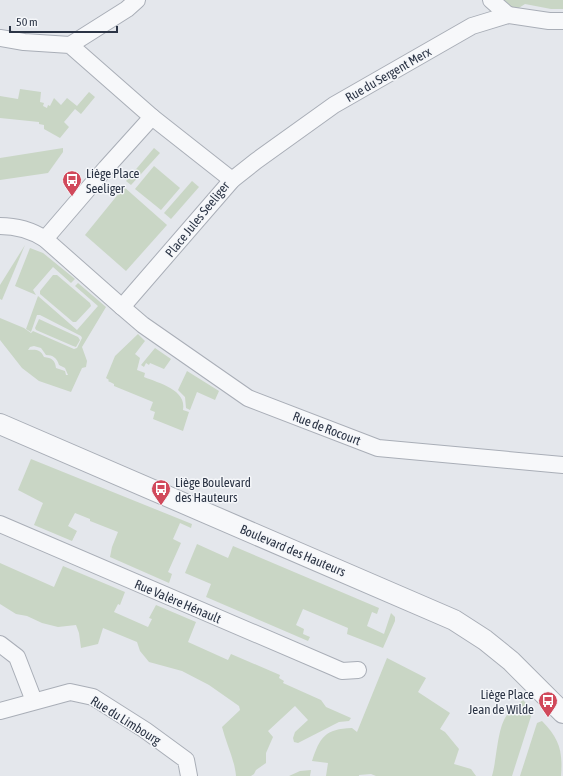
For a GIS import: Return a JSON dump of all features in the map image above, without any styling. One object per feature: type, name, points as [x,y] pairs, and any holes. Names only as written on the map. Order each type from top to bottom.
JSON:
[{"type":"street","points":[[0,38],[24,42],[70,45],[127,9],[137,0]]},
{"type":"street","points":[[491,0],[508,15]]},
{"type":"street","name":"Rue du Sergent Merx","points":[[232,180],[256,160],[334,104],[472,26],[508,15],[549,21],[563,21]]},
{"type":"street","name":"Place Jules Seeliger","points":[[70,45],[152,117],[232,180],[122,307]]},
{"type":"street","points":[[45,240],[106,168],[152,117]]},
{"type":"street","points":[[0,226],[21,228],[34,232],[122,307]]},
{"type":"street","name":"Rue de Rocourt","points":[[122,307],[143,325],[248,398],[378,448],[563,465]]},
{"type":"street","name":"Boulevard des Hauteurs","points":[[0,424],[454,620],[485,640],[511,661],[563,713]]},
{"type":"street","name":"Rue Valère Hénault","points":[[0,524],[332,667],[342,671],[358,670]]},
{"type":"street","points":[[0,644],[16,657],[34,701]]},
{"type":"street","name":"Rue du Limbourg","points":[[0,711],[70,692],[93,697],[146,730],[186,760],[189,776]]},
{"type":"green space","points":[[501,0],[563,0],[563,9],[551,9],[525,4],[508,15]]},
{"type":"green space","points":[[20,89],[41,92],[40,102],[44,103],[43,106],[47,108],[48,105],[50,106],[54,98],[61,105],[67,98],[77,106],[89,92],[95,97],[81,114],[75,109],[64,122],[69,127],[60,138],[44,129],[44,125],[39,124],[39,122],[0,118],[0,96],[18,99]]},
{"type":"green space","points":[[63,148],[63,152],[48,173],[0,180],[0,158]]},
{"type":"green space","points":[[154,148],[160,153],[131,185],[126,181]]},
{"type":"green space","points":[[154,166],[180,188],[161,210],[135,189]]},
{"type":"green space","points":[[192,181],[199,187],[171,219],[164,213]]},
{"type":"green space","points":[[124,187],[167,225],[126,271],[85,235]]},
{"type":"green space","points":[[25,245],[2,300],[0,299],[0,285]]},
{"type":"green space","points":[[30,248],[43,253],[75,279],[71,283],[53,267],[33,290],[36,295],[15,286]]},
{"type":"green space","points":[[53,275],[57,275],[90,303],[91,306],[76,322],[73,322],[40,294],[40,291]]},
{"type":"green space","points":[[78,283],[106,307],[82,347],[87,361],[86,367],[82,368],[71,392],[39,381],[22,368],[0,340],[0,318],[24,328],[31,333],[33,331],[74,349],[77,348],[82,338],[81,336],[40,315],[37,315],[31,332],[26,329],[38,296],[77,330],[98,306],[75,286]],"holes":[[[34,346],[41,348],[46,355],[53,356],[59,365],[65,368],[68,375],[66,375],[65,371],[56,368],[53,360],[44,357],[40,351],[28,350],[30,347]]]},
{"type":"green space","points":[[39,319],[78,337],[80,340],[76,347],[36,330],[35,328]]},
{"type":"green space","points":[[138,334],[145,341],[135,354],[140,358],[137,370],[145,373],[144,377],[171,388],[181,397],[183,410],[189,412],[183,431],[153,419],[155,412],[150,410],[153,402],[114,386],[114,384],[106,378],[115,356]]},
{"type":"green space","points":[[155,348],[171,359],[164,369],[150,363],[149,365],[146,363],[144,367],[141,365]]},
{"type":"green space","points":[[187,371],[219,391],[215,400],[197,392],[190,410],[186,408],[185,397],[178,390]]},
{"type":"green space","points":[[31,459],[192,524],[191,528],[180,523],[173,539],[181,543],[168,572],[172,574],[169,583],[110,557],[118,532],[90,521],[90,519],[75,513],[68,526],[77,531],[72,541],[34,525],[43,503],[18,490]]},
{"type":"green space","points":[[197,544],[228,558],[233,546],[379,608],[377,614],[372,612],[367,626],[384,634],[391,613],[395,617],[395,621],[383,648],[347,634],[348,628],[303,609],[296,625],[304,629],[303,634],[310,637],[308,641],[206,597],[211,584],[185,573]]},
{"type":"green space","points":[[0,563],[54,587],[63,566],[125,592],[120,605],[118,604],[114,612],[148,627],[152,619],[149,618],[156,605],[196,622],[188,642],[228,660],[231,654],[280,675],[279,678],[284,681],[283,683],[321,700],[326,707],[351,718],[349,721],[339,722],[298,743],[294,742],[293,738],[295,732],[308,720],[295,706],[268,731],[273,737],[266,753],[266,763],[256,770],[251,776],[236,776],[234,764],[222,727],[240,710],[239,706],[209,685],[182,671],[149,662],[140,651],[137,642],[103,628],[98,644],[81,648],[79,633],[76,625],[58,627],[42,623],[27,616],[16,614],[0,604]]},
{"type":"green space","points":[[387,658],[426,678],[418,692],[450,713],[440,729],[445,732],[459,749],[454,764],[471,769],[476,776],[376,776],[371,774],[359,776],[326,776],[328,763],[312,761],[321,740],[325,736],[335,730],[343,729],[352,728],[357,732]]},
{"type":"green space","points":[[523,700],[533,710],[512,776],[492,776],[501,728],[510,711]]},
{"type":"green space","points":[[542,721],[548,727],[559,746],[561,776],[520,776],[537,723]]},
{"type":"green space","points":[[311,770],[310,776],[289,776],[300,771]]},
{"type":"place","name":"Liège Place Seeliger","points":[[72,197]]},
{"type":"place","name":"Liège Boulevard des Hauteurs","points":[[161,506]]},
{"type":"place","name":"Liège Place Jean de Wilde","points":[[548,718]]}]
